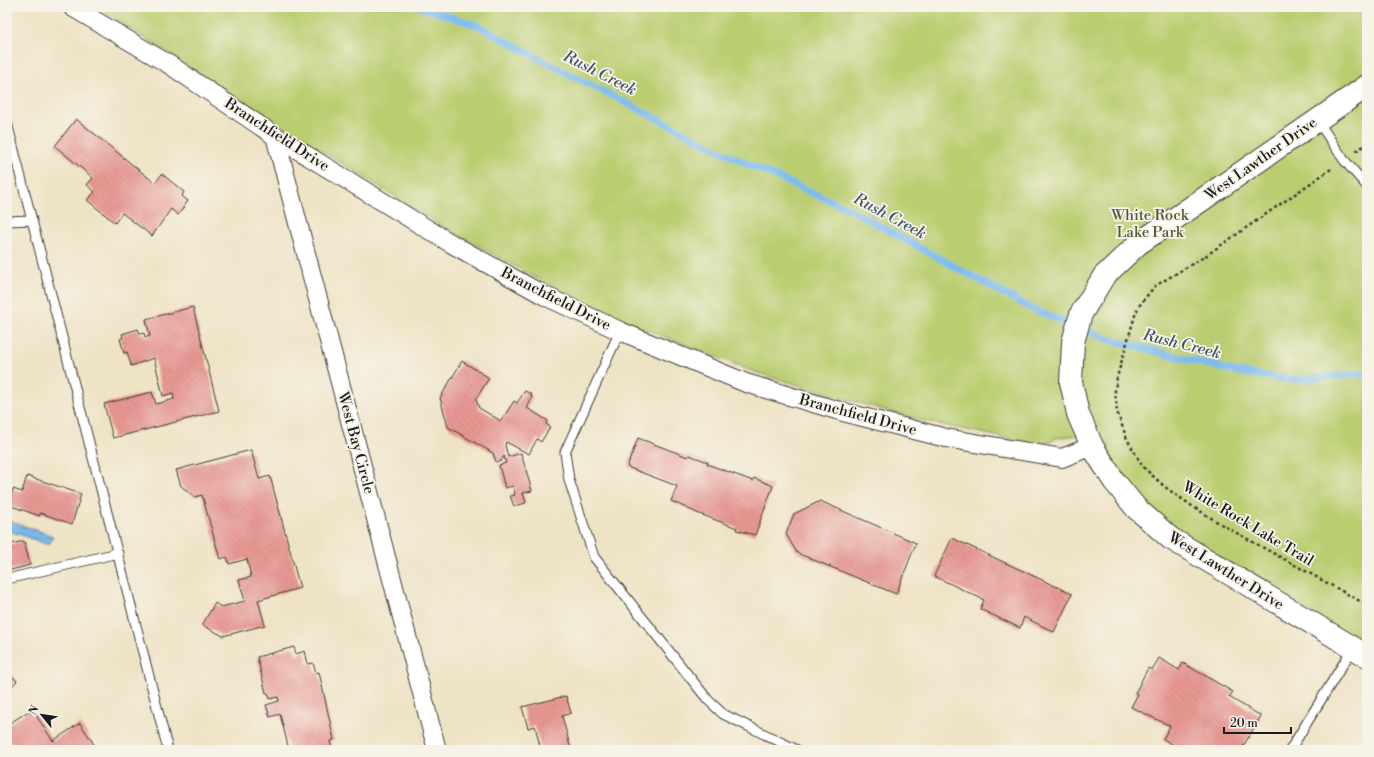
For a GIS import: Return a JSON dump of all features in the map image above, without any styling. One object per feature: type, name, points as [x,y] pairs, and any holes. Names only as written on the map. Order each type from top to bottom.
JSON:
[{"type":"street","name":"Branchfield Drive","points":[[72,7],[170,65],[275,136],[452,244],[545,296],[620,331],[746,383],[843,412],[946,438],[1062,458],[1092,446]]},
{"type":"street","name":"West Lawther Drive","points":[[1360,652],[1170,538],[1136,508],[1114,481],[1092,446],[1078,414],[1071,382],[1073,342],[1081,314],[1104,276],[1138,244],[1367,86]]},
{"type":"street","name":"West Bay Circle","points":[[275,136],[437,750]]},
{"type":"lane","points":[[1317,120],[1344,160],[1367,186]]},
{"type":"lane","points":[[7,123],[168,750]]},
{"type":"lane","points":[[7,221],[32,220]]},
{"type":"lane","points":[[620,331],[565,452],[569,480],[594,558],[708,700],[723,714],[797,750]]},
{"type":"lane","points":[[7,579],[118,553]]},
{"type":"lane","points":[[1290,750],[1360,652]]},
{"type":"path","points":[[1354,153],[1367,144]]},
{"type":"path","name":"White Rock Lake Trail","points":[[1330,169],[1204,257],[1155,286],[1141,303],[1136,312],[1117,377],[1115,390],[1117,412],[1127,439],[1144,467],[1165,487],[1224,526],[1367,605]]},
{"type":"green space","name":"White Rock Lake Park","points":[[96,7],[1367,7],[1367,647],[1186,537],[1139,500],[1094,433],[1056,438],[1050,442],[1030,443],[928,422],[755,372],[622,320],[534,277],[439,224]]},
{"type":"water","points":[[7,520],[53,536],[49,545],[7,530]]},
{"type":"building","points":[[76,119],[155,183],[162,174],[184,192],[182,196],[188,201],[178,215],[171,209],[152,236],[122,213],[115,223],[87,200],[95,192],[87,185],[93,178],[55,146]]},
{"type":"building","points":[[193,307],[219,411],[113,438],[104,404],[152,392],[156,404],[174,399],[173,393],[163,396],[154,358],[131,366],[127,352],[124,353],[120,339],[123,338],[122,334],[138,329],[140,334],[144,333],[145,337],[150,336],[146,319]]},
{"type":"building","points":[[462,361],[489,378],[476,399],[479,408],[501,421],[514,401],[517,403],[525,391],[531,394],[532,398],[527,408],[548,421],[546,424],[550,427],[541,442],[537,439],[529,454],[506,442],[505,445],[508,457],[521,453],[532,491],[523,493],[526,503],[514,506],[510,496],[515,495],[513,486],[505,488],[499,465],[506,463],[504,456],[501,461],[496,462],[493,453],[448,427],[440,398]]},
{"type":"building","points":[[638,438],[688,457],[689,455],[708,462],[707,464],[753,481],[754,478],[773,486],[755,535],[736,530],[737,528],[697,513],[671,501],[677,486],[627,467]]},
{"type":"building","points":[[251,450],[259,479],[270,476],[300,588],[258,600],[265,625],[223,636],[202,625],[215,603],[221,607],[245,601],[239,580],[251,577],[247,559],[229,564],[227,557],[220,559],[202,495],[195,497],[181,486],[176,470]]},
{"type":"building","points":[[27,476],[81,494],[72,524],[40,513],[40,516],[8,505],[13,489],[22,492]]},
{"type":"building","points":[[820,501],[916,543],[896,594],[797,553],[786,534],[794,514]]},
{"type":"building","points":[[952,538],[1072,594],[1054,632],[1024,617],[1020,628],[980,609],[984,600],[934,576]]},
{"type":"building","points":[[24,541],[30,565],[7,571],[7,545]]},
{"type":"building","points":[[294,647],[296,654],[305,651],[308,664],[313,663],[316,673],[319,672],[334,740],[330,741],[332,750],[289,750],[280,714],[270,717],[266,705],[279,701],[278,697],[270,699],[268,693],[266,693],[257,657]]},
{"type":"building","points":[[1159,658],[1179,670],[1183,663],[1233,692],[1229,697],[1261,716],[1241,750],[1225,750],[1221,747],[1219,750],[1182,750],[1163,739],[1170,726],[1131,707],[1138,694],[1135,693],[1148,668],[1152,670]]},
{"type":"building","points":[[7,671],[17,681],[10,688],[12,690],[7,695]]},
{"type":"building","points":[[566,696],[571,713],[562,716],[571,750],[541,750],[535,726],[528,728],[522,707]]},
{"type":"building","points":[[32,709],[53,741],[80,723],[95,746],[89,750],[10,750],[7,745],[7,725]]},
{"type":"waterway","name":"Rush Creek","points":[[420,7],[477,25],[553,66],[743,162],[851,210],[1032,309],[1108,339],[1237,372],[1294,380],[1367,373]]}]
